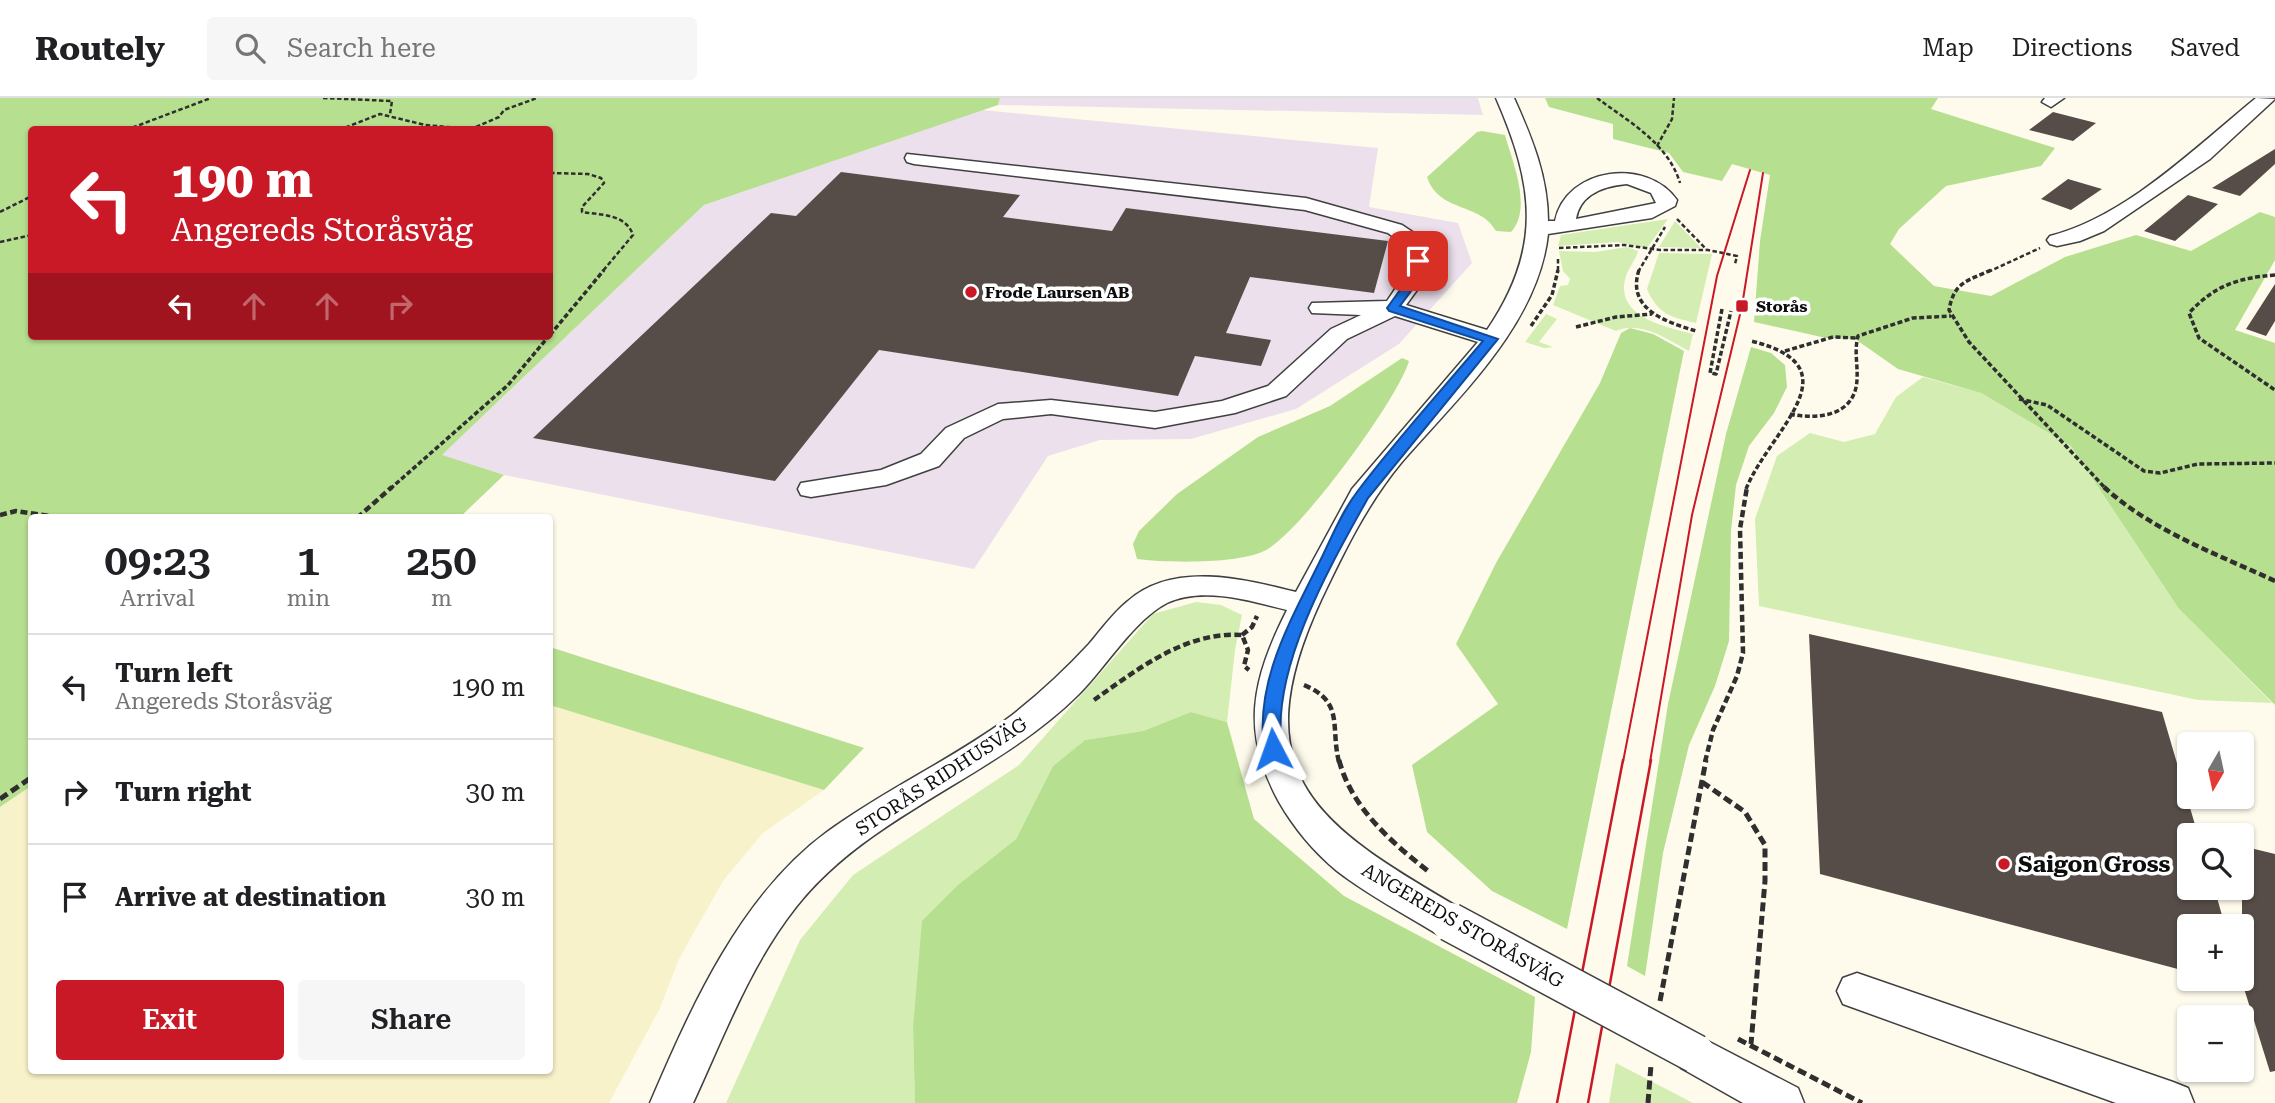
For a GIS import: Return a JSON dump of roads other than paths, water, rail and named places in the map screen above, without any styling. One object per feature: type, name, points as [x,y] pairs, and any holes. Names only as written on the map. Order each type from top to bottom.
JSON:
[{"type":"street","name":"ANGEREDS STORÅSVÄG","points":[[1505,98],[1527,148],[1535,180],[1538,228],[1536,246],[1520,295],[1491,339],[1362,496],[1304,604],[1276,678],[1269,725],[1273,749],[1285,780],[1304,812],[1322,834],[1353,862],[1450,922],[1783,1103]]},
{"type":"street","points":[[2057,240],[2097,227],[2203,155],[2223,134],[2267,98]]},
{"type":"street","points":[[811,489],[886,477],[930,460],[955,433],[998,412],[1051,407],[1155,420],[1226,408],[1277,391],[1339,334],[1393,308],[1414,279],[1418,261],[1413,240],[1395,229],[1306,204],[914,158]]},
{"type":"street","points":[[1538,228],[1564,227],[1651,212],[1665,206],[1667,200],[1656,187],[1643,183],[1616,179],[1591,183],[1583,188],[1563,215],[1564,227]]},
{"type":"street","points":[[1320,307],[1393,308],[1491,339]]},
{"type":"street","name":"STORÅS RIDHUSVÄG","points":[[671,1103],[762,928],[784,895],[837,844],[880,813],[1018,728],[1052,702],[1069,687],[1139,607],[1153,597],[1180,588],[1219,587],[1304,604]]},
{"type":"street","points":[[1857,991],[2173,1103]]},
{"type":"tram line","points":[[1623,762],[1717,276],[1750,170]]},
{"type":"tram line","points":[[1650,762],[1692,515],[1742,306],[1763,173]]},
{"type":"tram line","points":[[1557,1103],[1623,760]]},
{"type":"tram line","points":[[1588,1103],[1651,760]]},
{"type":"place","name":"Frode Laursen AB","points":[[971,292]]},
{"type":"place","name":"Storås","points":[[1742,306]]},
{"type":"place","name":"Saigon Gross","points":[[2004,864]]}]
